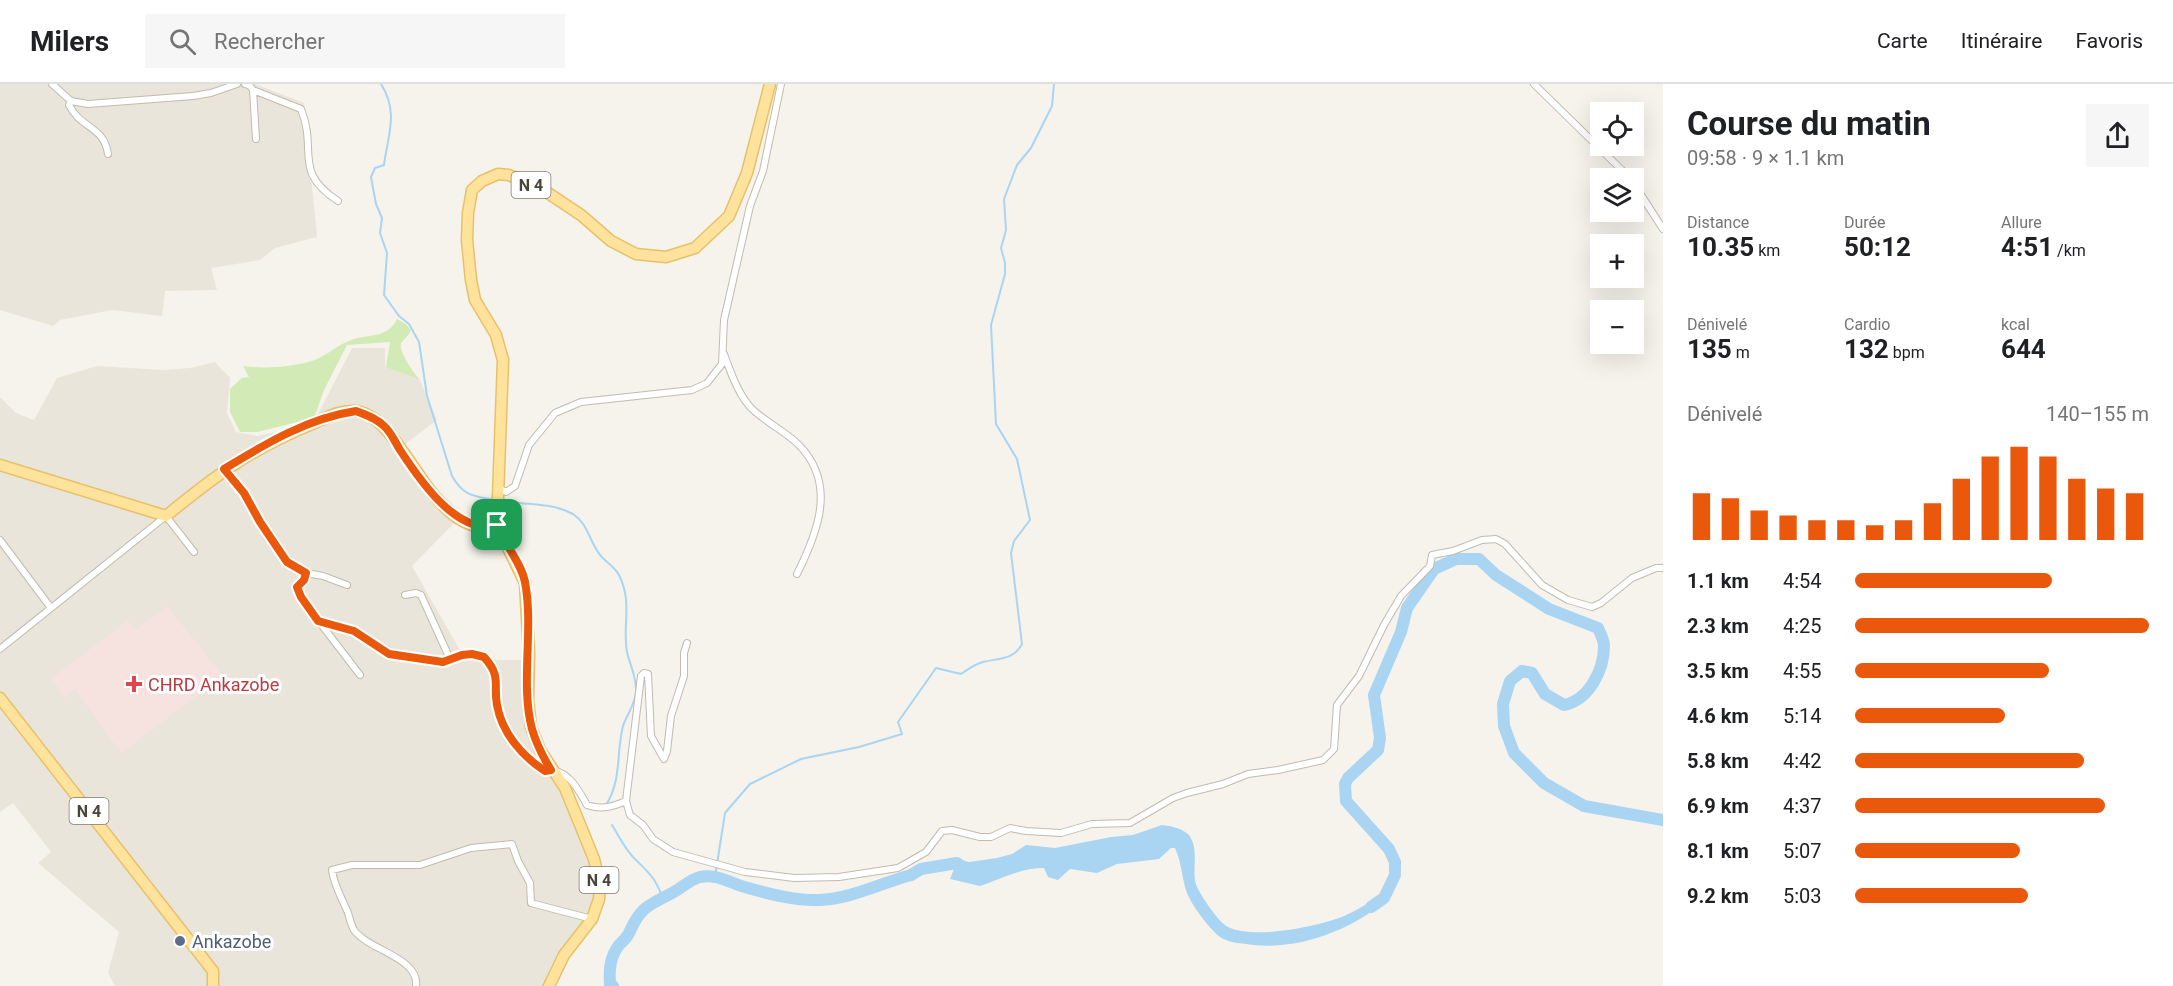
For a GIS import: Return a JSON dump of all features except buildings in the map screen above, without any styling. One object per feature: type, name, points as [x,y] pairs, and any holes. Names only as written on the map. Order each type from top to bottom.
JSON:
[{"type":"main road","name":"N 4","points":[[549,986],[564,955],[592,919],[599,899],[600,885],[594,859],[565,788],[551,770],[531,728],[528,700],[529,653],[525,583],[497,525],[503,360],[496,335],[475,300],[471,280],[467,240],[472,190],[482,181],[498,174],[510,175],[545,191],[581,215],[611,241],[636,254],[666,257],[695,248],[729,216],[747,173],[770,84]]},
{"type":"main road","points":[[0,465],[165,516],[224,469],[277,438],[331,415],[356,411],[372,417],[386,428],[427,486],[450,513],[480,526],[497,525]]},
{"type":"main road","name":"N 4","points":[[0,698],[213,971],[213,986]]},
{"type":"street","points":[[52,84],[71,100],[88,104],[193,96],[211,93],[237,84]]},
{"type":"street","points":[[499,497],[515,486],[530,446],[555,413],[581,402],[692,390],[707,383],[722,364],[724,320],[750,206],[763,171],[781,84]]},
{"type":"street","points":[[1534,84],[1620,168]]},
{"type":"street","points":[[250,86],[256,139]]},
{"type":"street","points":[[250,86],[301,109],[305,119],[311,177],[320,189],[338,201]]},
{"type":"street","points":[[71,100],[69,105],[77,118],[102,135],[108,153]]},
{"type":"street","points":[[1644,200],[1663,229]]},
{"type":"street","points":[[722,351],[737,387],[751,407],[798,444],[815,464],[820,480],[817,525],[812,544],[797,574]]},
{"type":"street","points":[[224,469],[244,493],[287,562],[306,573],[323,576],[347,585]]},
{"type":"street","points":[[0,649],[165,516],[194,552]]},
{"type":"street","points":[[687,643],[684,653],[684,676],[671,716],[667,752],[664,759],[651,736],[648,674],[641,675],[626,801],[630,815],[643,825],[652,838],[673,852],[745,872],[794,878],[839,878],[908,864],[926,852],[942,831],[952,830],[985,837],[1010,828],[1061,833],[1092,824],[1130,823],[1173,798],[1187,793],[1223,784],[1248,774],[1278,771],[1317,762],[1327,757],[1334,749],[1337,705],[1359,676],[1401,596],[1430,566],[1432,555],[1453,551],[1482,540],[1496,539],[1514,553],[1542,585],[1568,600],[1592,607],[1601,603],[1632,578],[1656,568],[1663,568]]},
{"type":"street","points":[[0,540],[51,608]]},
{"type":"street","points":[[306,573],[304,580],[297,587],[301,597],[360,675]]},
{"type":"street","points":[[405,595],[420,595],[450,659]]},
{"type":"street","points":[[318,621],[354,631],[389,654],[443,662],[472,654],[484,657],[496,675],[496,703],[501,719],[518,750],[545,771],[551,770],[563,774],[575,783],[587,805],[609,808],[626,801]]},
{"type":"street","points":[[416,986],[416,979],[408,965],[369,944],[353,929],[336,890],[332,870],[342,866],[420,865],[471,848],[512,844],[530,883],[531,903],[592,919]]},
{"type":"shaded area","points":[[0,84],[255,84],[304,103],[317,237],[275,248],[260,260],[211,268],[217,290],[165,291],[162,316],[112,310],[60,320],[53,326],[0,310]]},
{"type":"shaded area","points":[[352,348],[385,348],[385,366],[419,378],[437,420],[404,445],[430,482],[463,514],[412,566],[462,654],[483,653],[496,660],[523,660],[532,738],[563,793],[586,846],[597,888],[590,917],[552,964],[544,986],[115,986],[108,973],[119,932],[38,863],[51,852],[13,803],[0,812],[0,397],[16,413],[34,420],[57,378],[97,366],[163,370],[190,368],[215,362],[230,378],[227,413],[236,432],[257,436],[295,428],[315,420]]},
{"type":"shaded area","name":"CHRD Ankazobe","points":[[167,606],[223,676],[121,753],[75,689],[65,698],[52,678],[127,621],[136,630]]},
{"type":"green space","points":[[397,319],[406,324],[411,331],[401,343],[401,347],[407,362],[419,379],[386,367],[390,342],[347,345],[324,390],[314,418],[257,432],[240,432],[230,412],[230,389],[242,378],[249,377],[243,366],[278,367],[312,361],[349,341],[384,332]]},
{"type":"water","points":[[1162,825],[1182,830],[1192,840],[1197,887],[1216,915],[1228,927],[1251,932],[1297,929],[1342,917],[1381,896],[1387,900],[1356,921],[1321,937],[1284,945],[1265,946],[1229,941],[1220,937],[1211,928],[1187,893],[1175,848],[1171,848],[1159,859],[1117,864],[1097,873],[1070,869],[1058,880],[1048,877],[1044,868],[1019,872],[980,886],[950,879],[958,859],[969,862],[997,858],[1012,854],[1026,845],[1055,848],[1133,835]]},
{"type":"waterway","points":[[381,84],[390,105],[391,124],[384,165],[375,168],[371,177],[376,204],[382,218],[380,233],[387,253],[384,295],[399,316],[409,324],[419,342],[427,396],[452,476],[465,492],[495,500]]},
{"type":"waterway","points":[[715,877],[725,813],[750,784],[801,759],[859,747],[902,734],[898,722],[936,668],[961,674],[980,663],[1010,656],[1022,644],[1011,553],[1014,541],[1030,520],[1017,459],[996,424],[991,325],[1005,274],[1001,248],[1006,230],[1004,199],[1017,165],[1031,148],[1052,106],[1054,84]]},
{"type":"waterway","points":[[501,501],[556,507],[573,514],[585,527],[600,555],[617,572],[623,585],[626,604],[627,652],[636,692],[623,726],[617,776],[606,805]]},
{"type":"waterway","points":[[1371,907],[1384,898],[1395,875],[1395,862],[1389,849],[1346,801],[1345,784],[1348,778],[1378,750],[1380,738],[1374,695],[1401,632],[1407,608],[1434,569],[1456,559],[1479,559],[1496,575],[1549,609],[1598,628],[1603,641],[1603,655],[1598,674],[1588,690],[1573,702],[1564,705],[1545,694],[1532,673],[1522,671],[1510,681],[1503,704],[1504,726],[1514,753],[1544,783],[1584,806],[1663,820]]},
{"type":"waterway","points":[[612,825],[628,851],[654,880],[662,897]]},
{"type":"waterway","points":[[613,986],[610,984],[612,959],[638,916],[652,904],[700,877],[718,878],[783,897],[819,900],[854,894],[911,875],[921,869],[957,863],[968,871]]},
{"type":"place","name":"CHRD Ankazobe","points":[[134,684]]},
{"type":"place","name":"Ankazobe","points":[[180,941]]},
{"type":"route","points":[[356,411],[372,417],[386,428],[401,452],[450,513],[472,524],[488,527],[497,525],[501,537],[523,574],[525,583],[529,653],[528,700],[531,728],[551,770],[545,771],[518,750],[501,719],[496,703],[496,675],[484,657],[472,654],[462,655],[443,662],[422,657],[389,654],[354,631],[318,621],[301,597],[297,587],[304,580],[306,573],[287,562],[244,493],[224,469],[277,438],[331,415],[356,411]]}]
